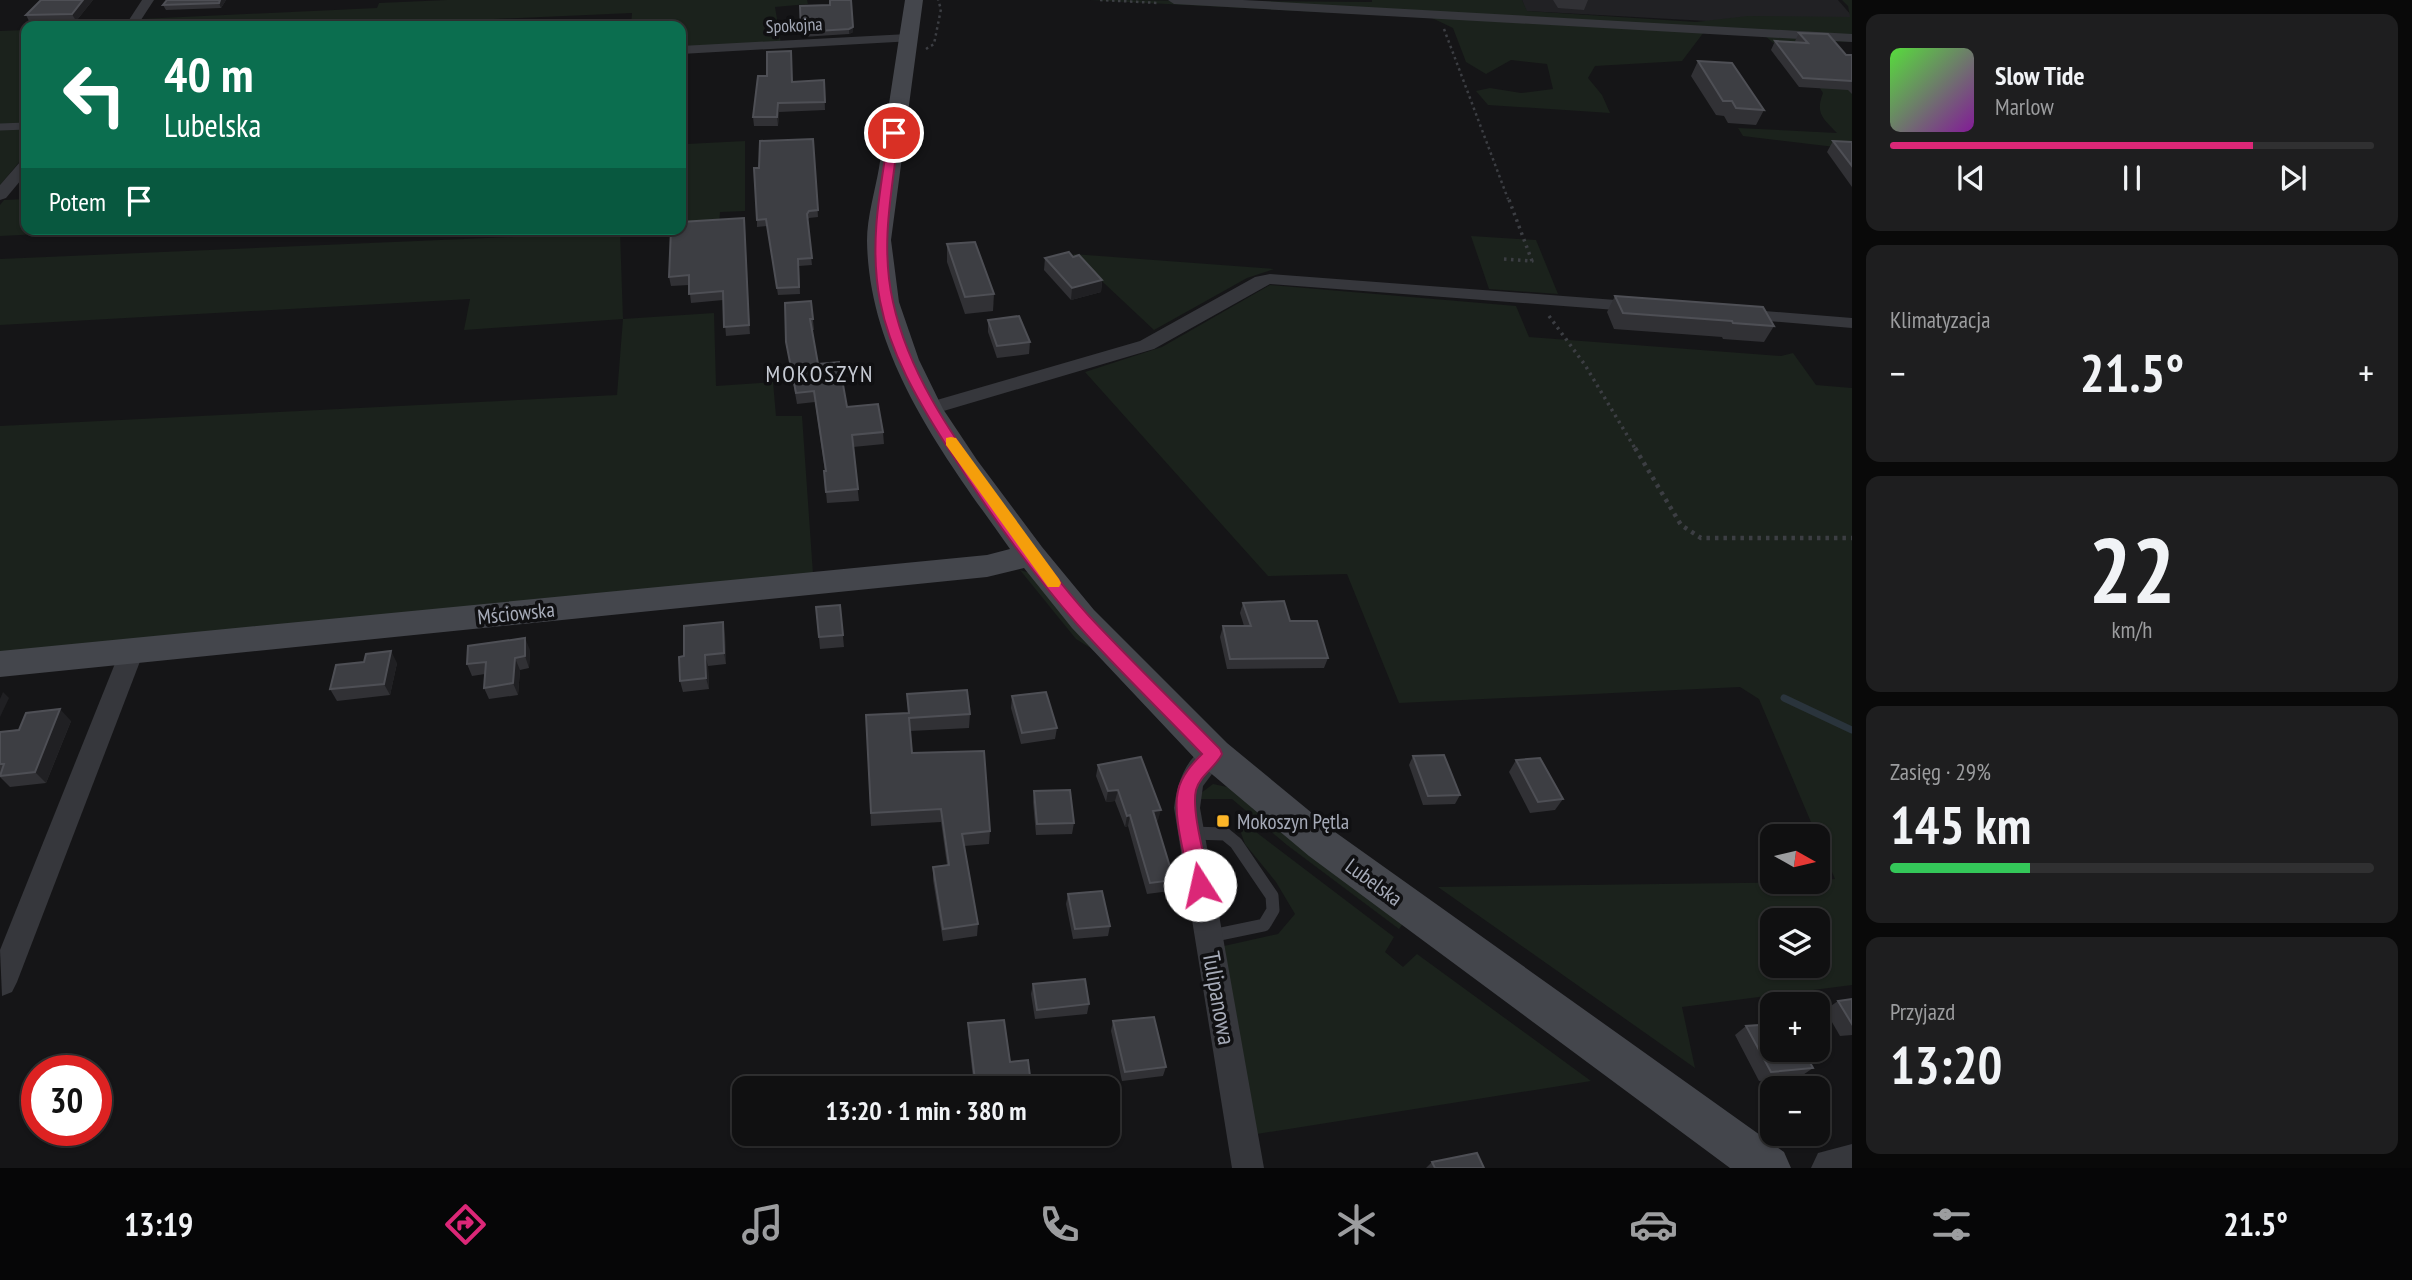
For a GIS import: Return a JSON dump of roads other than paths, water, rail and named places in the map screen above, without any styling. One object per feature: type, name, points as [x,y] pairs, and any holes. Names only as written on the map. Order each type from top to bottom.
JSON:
[{"type":"main road","name":"Lubelska","points":[[914,0],[915,44],[879,240],[883,280],[892,324],[930,409],[967,467],[1031,555],[1083,619],[1213,754],[1332,851],[1768,1168]]},
{"type":"main road","name":"Mściowska","points":[[0,664],[987,566],[1031,555]]},
{"type":"street","points":[[134,21],[148,0]]},
{"type":"street","points":[[1174,0],[1852,38]]},
{"type":"street","name":"Spokojna","points":[[686,50],[915,44]]},
{"type":"street","points":[[0,195],[21,171]]},
{"type":"street","points":[[930,409],[1147,345],[1261,281],[1270,279],[1660,308]]},
{"type":"street","points":[[1715,312],[1852,323]]},
{"type":"street","points":[[2,982],[132,650]]},
{"type":"street","name":"Tulipanowa","points":[[1213,754],[1195,773],[1187,790],[1191,833],[1248,1168]]},
{"type":"street","points":[[1827,1168],[1852,1160]]},
{"type":"lane","points":[[0,127],[21,126]]},
{"type":"lane","points":[[1191,833],[1225,834],[1236,842],[1272,896],[1272,910],[1264,925],[1209,936]]},
{"type":"waterway","points":[[1784,698],[1852,730]]},
{"type":"place","name":"Mokoszyn Pętla","points":[[1223,821]]},
{"type":"district","name":"MOKOSZYN","points":[[820,373]]}]
